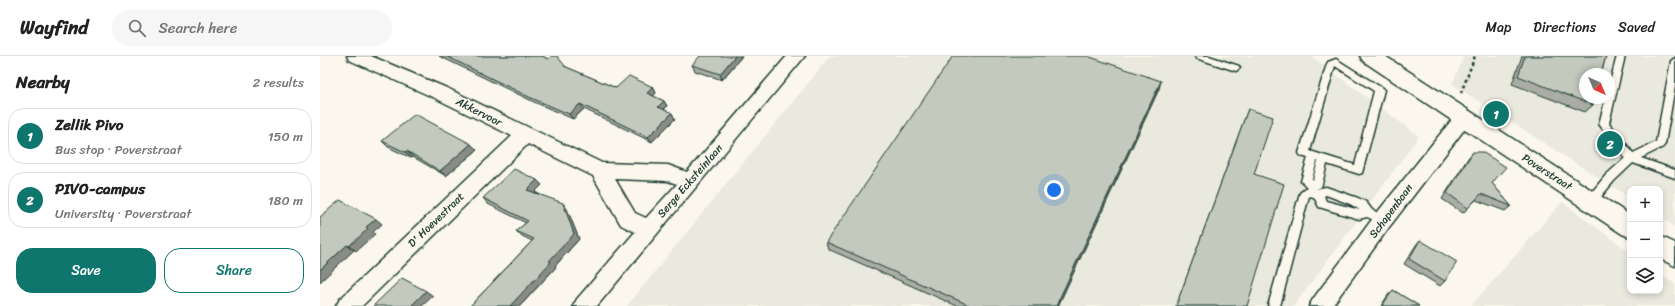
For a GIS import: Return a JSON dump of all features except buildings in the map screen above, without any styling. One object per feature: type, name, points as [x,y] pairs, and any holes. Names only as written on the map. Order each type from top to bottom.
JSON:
[{"type":"street","name":"Akkervoor","points":[[355,56],[443,94],[600,170],[668,173],[691,181]]},
{"type":"street","name":"Serge Ecksteinlaan","points":[[584,306],[648,229],[691,181],[797,56]]},
{"type":"street","name":"Poverstraat","points":[[1370,56],[1461,107],[1591,201],[1627,225]]},
{"type":"street","name":"Schapenbaan","points":[[1320,306],[1375,217],[1461,107]]},
{"type":"street","name":"D' Hoevestraat","points":[[347,306],[525,135]]},
{"type":"street","points":[[600,170],[628,219],[648,229]]},
{"type":"street","points":[[1663,248],[1675,256]]},
{"type":"lane","points":[[1199,56],[1236,68]]},
{"type":"lane","points":[[1621,56],[1604,124],[1631,158],[1675,174]]},
{"type":"lane","points":[[1591,201],[1610,178],[1631,158],[1660,144],[1672,92],[1675,61]]},
{"type":"lane","points":[[1336,62],[1379,90],[1359,170],[1324,159],[1304,153],[1331,64],[1336,62]]},
{"type":"lane","points":[[1314,156],[1306,180],[1323,204],[1359,215],[1375,217]]},
{"type":"lane","points":[[1274,306],[1305,193],[1313,191],[1317,184],[1324,159]]},
{"type":"path","points":[[1461,107],[1475,56]]},
{"type":"shaded area","points":[[830,56],[1311,56],[1419,136],[1294,306],[627,306]]},
{"type":"shaded area","points":[[1464,56],[1675,56],[1675,227],[1663,219],[1663,186],[1627,186],[1627,196],[1452,84]]},
{"type":"shaded area","points":[[1562,202],[1627,250],[1627,294],[1663,294],[1663,276],[1675,284],[1675,306],[1471,306]]},
{"type":"place","name":"Zellik Pivo","points":[[1496,114]]},
{"type":"place","name":"PIVO-campus","points":[[1610,144]]}]
